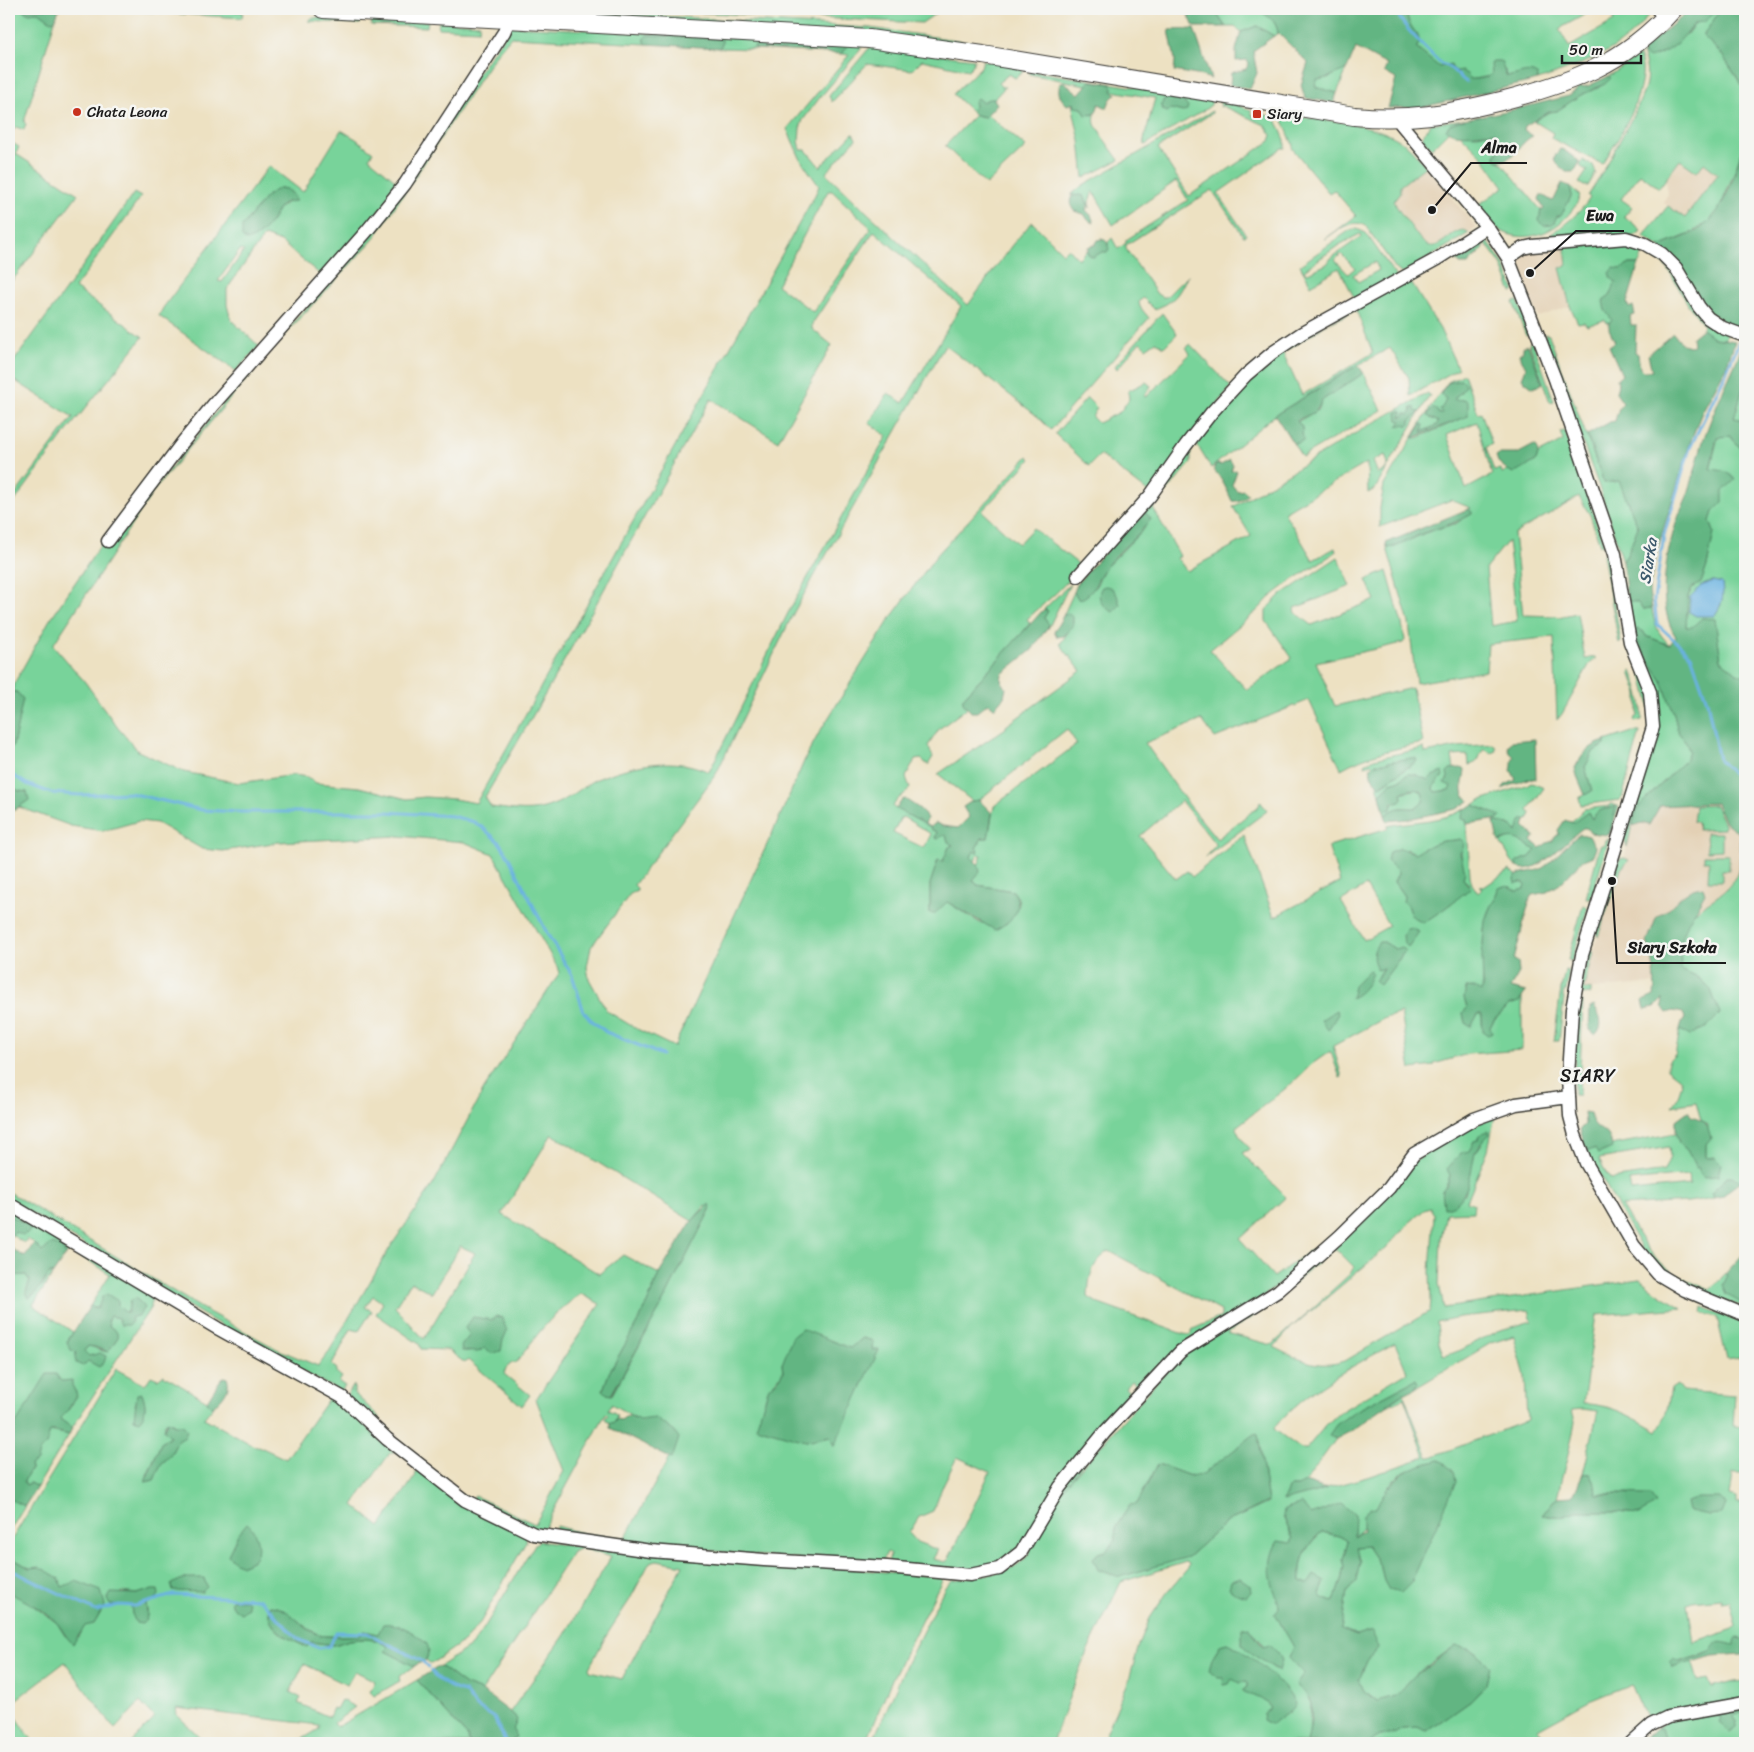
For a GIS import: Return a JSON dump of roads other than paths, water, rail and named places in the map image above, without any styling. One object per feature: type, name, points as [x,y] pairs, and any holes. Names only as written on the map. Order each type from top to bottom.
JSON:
[{"type":"main road","points":[[324,9],[868,39],[983,55],[1354,116],[1400,119],[1455,112],[1539,91],[1570,81],[1622,54],[1645,37],[1665,12]]},
{"type":"street","points":[[108,541],[182,443],[366,232],[405,184],[504,32],[510,18]]},
{"type":"street","points":[[1400,119],[1401,124],[1421,150],[1488,227],[1508,258],[1554,379],[1614,554],[1630,642],[1650,692],[1653,723],[1582,955],[1572,1009],[1568,1076],[1570,1116],[1575,1135],[1586,1163],[1634,1246],[1658,1274],[1686,1290],[1745,1316]]},
{"type":"street","points":[[1078,576],[1150,496],[1186,445],[1239,380],[1272,353],[1302,333],[1438,259],[1488,227]]},
{"type":"street","points":[[1508,258],[1523,248],[1532,246],[1626,238],[1645,244],[1662,254],[1676,268],[1699,307],[1708,318],[1723,328],[1745,336]]},
{"type":"street","points":[[9,1204],[217,1328],[342,1396],[387,1439],[465,1500],[534,1534],[651,1551],[887,1567],[970,1575],[998,1569],[1021,1552],[1066,1480],[1105,1432],[1181,1352],[1278,1290],[1340,1236],[1389,1188],[1414,1154],[1474,1119],[1516,1104],[1569,1097]]},
{"type":"street","points":[[1631,1743],[1651,1725],[1668,1717],[1745,1703]]},
{"type":"water","points":[[1713,581],[1722,583],[1723,592],[1721,604],[1714,616],[1696,616],[1689,612],[1690,597],[1701,586]]},
{"type":"waterway","points":[[1396,9],[1402,22],[1422,45],[1441,64],[1448,66],[1466,82]]},
{"type":"waterway","name":"Siarka","points":[[1745,247],[1745,292]]},
{"type":"waterway","name":"Siarka","points":[[1741,337],[1690,448],[1664,535],[1654,600],[1657,624],[1691,655],[1707,701],[1719,760],[1745,785]]},
{"type":"waterway","points":[[9,773],[27,784],[51,793],[80,795],[130,793],[202,810],[238,812],[386,812],[452,816],[474,822],[499,842],[508,856],[548,935],[572,975],[584,1012],[606,1032],[662,1055]]},
{"type":"waterway","points":[[9,1569],[96,1611],[119,1605],[135,1606],[173,1595],[260,1599],[298,1639],[319,1648],[330,1646],[336,1632],[367,1633],[422,1661],[428,1667]]},
{"type":"waterway","points":[[431,1671],[446,1685],[465,1692],[475,1706],[494,1718],[506,1743]]},
{"type":"place","name":"Chata Leona","points":[[77,112]]},
{"type":"place","name":"Siary","points":[[1257,114]]},
{"type":"place","name":"Alma","points":[[1432,210]]},
{"type":"place","name":"Ewa","points":[[1530,273]]},
{"type":"place","name":"Siary Szkoła","points":[[1612,881]]},
{"type":"district","name":"SIARY","points":[[1588,1076]]}]
